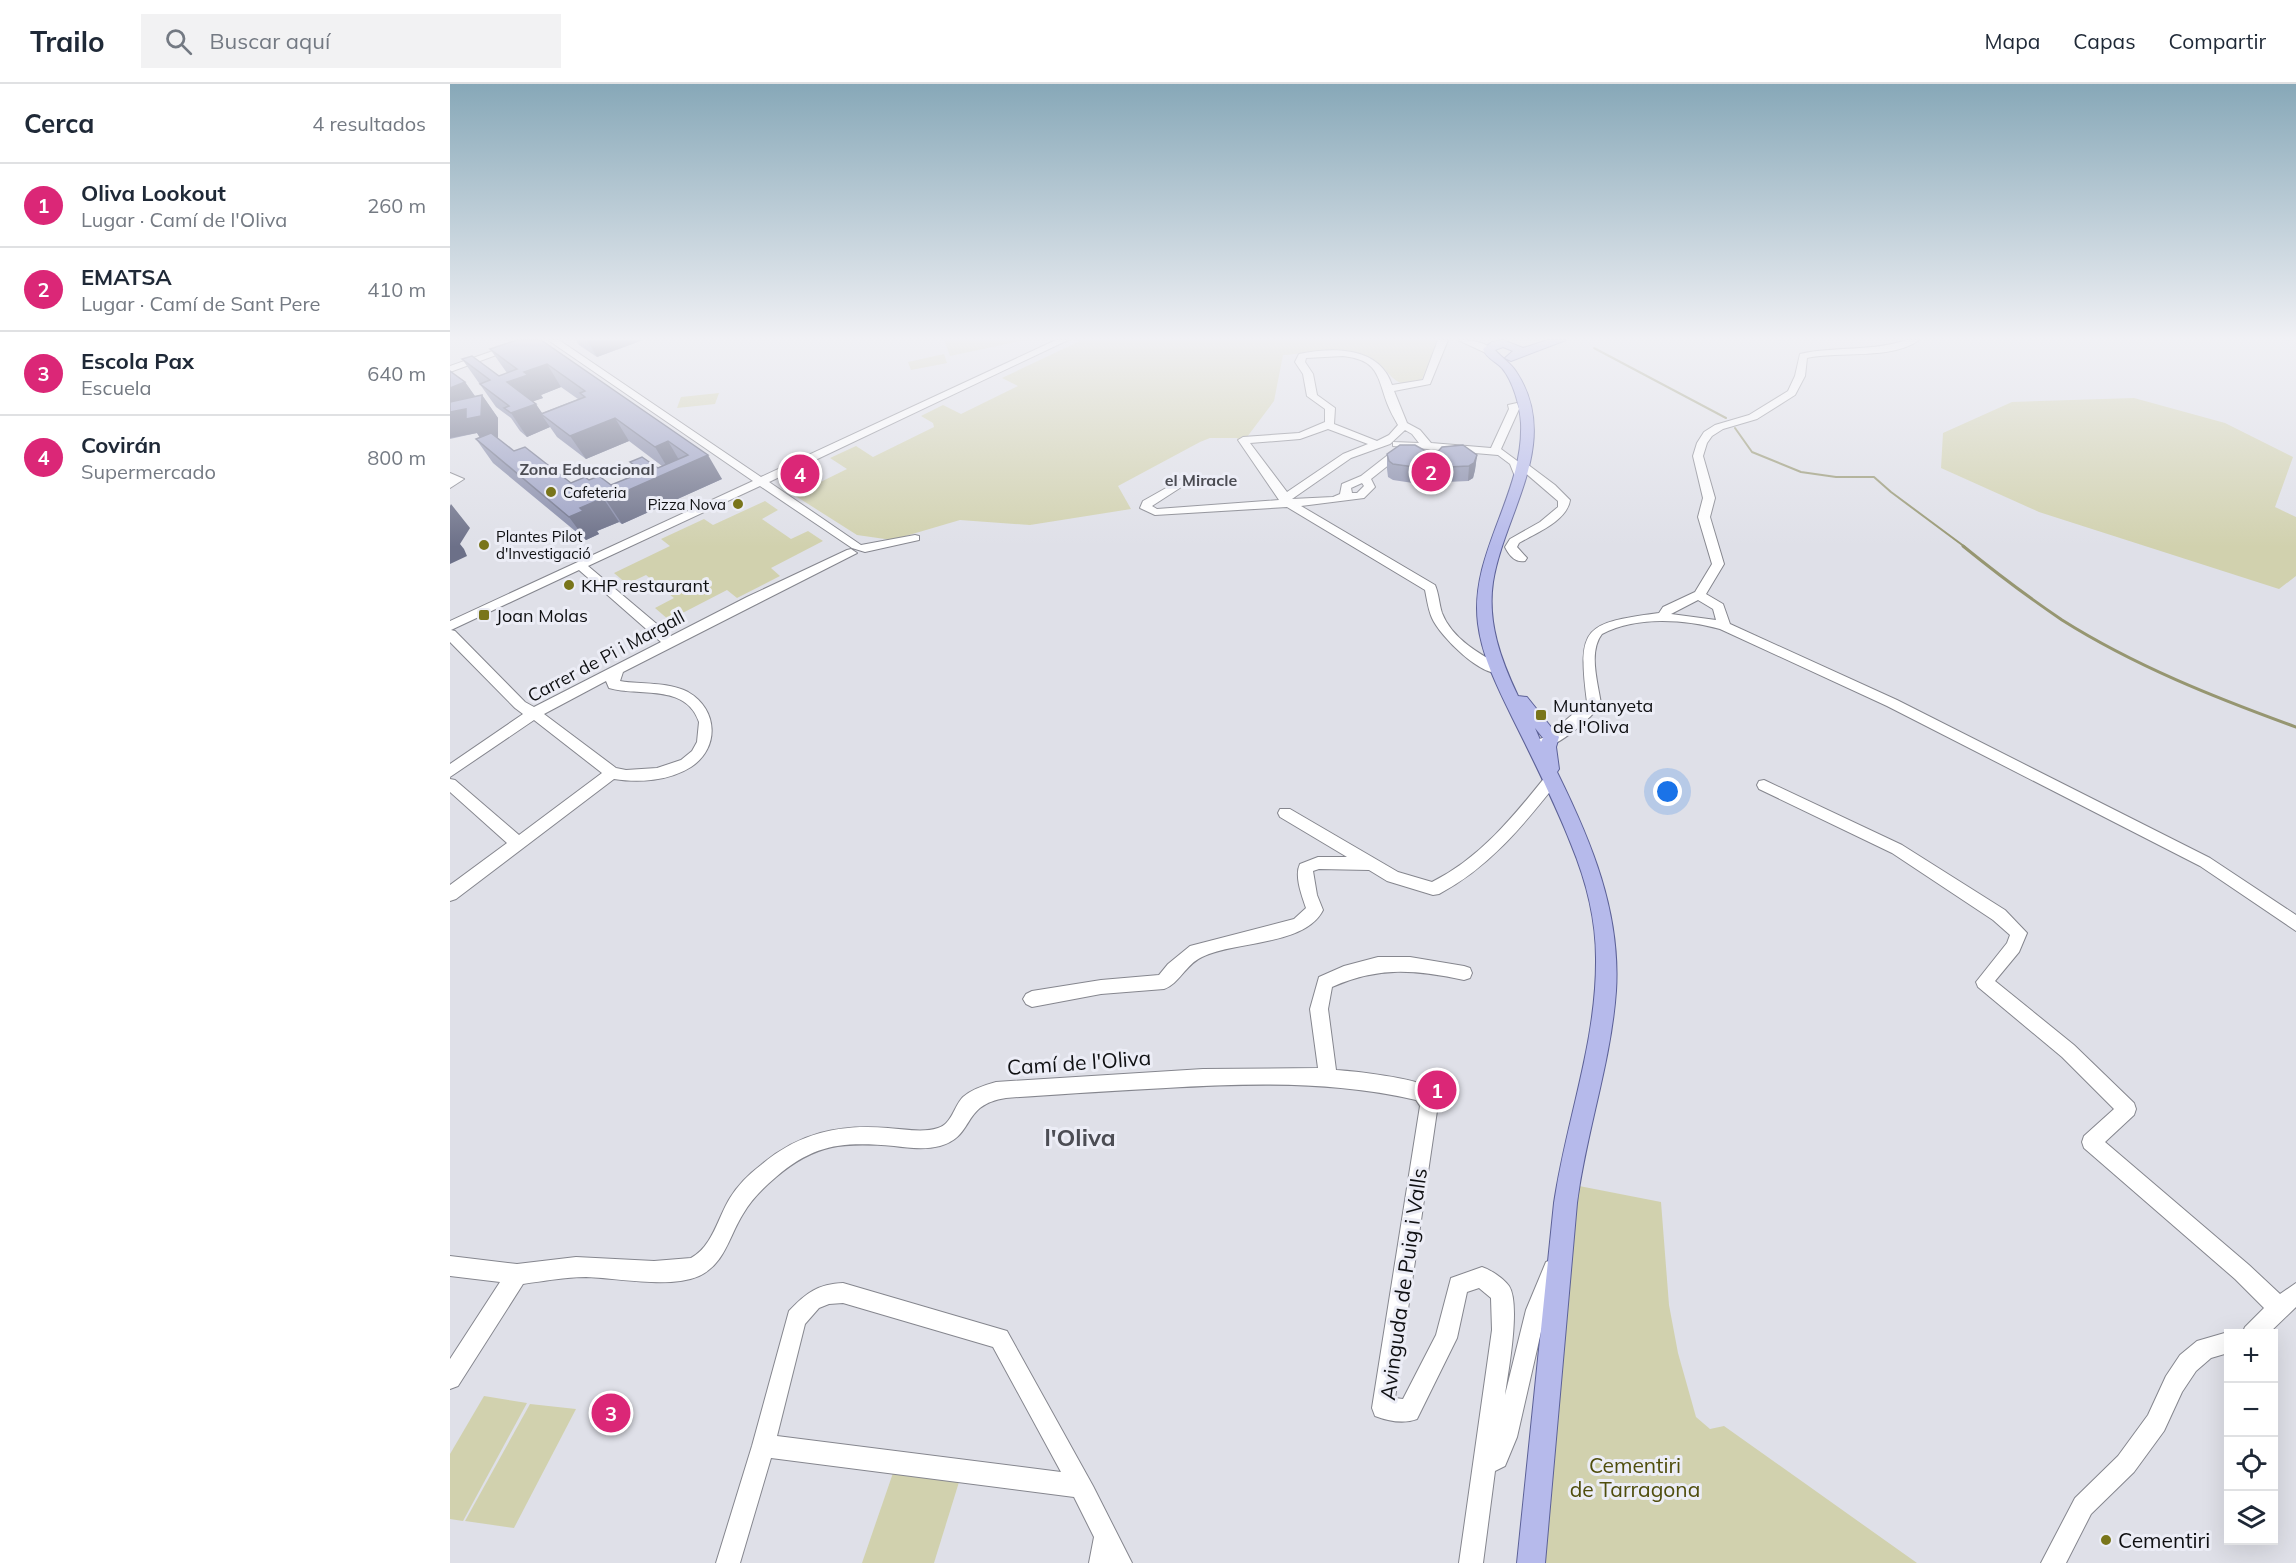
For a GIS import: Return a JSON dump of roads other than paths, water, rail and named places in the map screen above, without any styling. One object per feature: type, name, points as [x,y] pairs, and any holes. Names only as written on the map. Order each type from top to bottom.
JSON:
[{"type":"main road","points":[[1524,409],[1529,427],[1528,446],[1518,465],[1487,577],[1484,612],[1493,662],[1545,739],[1551,780],[1591,873],[1604,926],[1607,962],[1602,1029],[1572,1160],[1531,1563]]},
{"type":"street","points":[[653,409],[857,549]]},
{"type":"street","points":[[450,626],[907,409]]},
{"type":"street","points":[[450,620],[912,409]]},
{"type":"street","points":[[1330,409],[1330,423],[1323,429],[1297,436],[1244,440],[1286,501],[1431,588],[1438,618],[1448,634],[1468,652],[1493,662]]},
{"type":"street","points":[[1396,409],[1403,424],[1416,432],[1428,447]]},
{"type":"street","points":[[1497,447],[1514,409]]},
{"type":"street","points":[[1663,617],[1667,610],[1699,595],[1718,564],[1704,518],[1709,498],[1698,456],[1702,442],[1708,434],[1719,427],[1754,417],[1767,409]]},
{"type":"street","points":[[1286,501],[1349,454],[1398,435],[1403,424]]},
{"type":"street","points":[[1328,425],[1377,443],[1428,447],[1497,447],[1518,465],[1551,487],[1564,500],[1563,508],[1544,524],[1514,541],[1511,547],[1514,553],[1521,558]]},
{"type":"street","points":[[1182,482],[1147,503],[1146,508],[1155,512],[1286,501],[1335,500],[1346,496],[1346,486],[1365,478],[1397,453],[1410,452]]},
{"type":"street","points":[[450,476],[459,479],[450,485]]},
{"type":"street","name":"Carrer de Pi i Margall","points":[[450,772],[483,746],[533,714],[783,584],[857,549],[915,538]]},
{"type":"street","points":[[580,565],[669,642]]},
{"type":"street","points":[[1699,595],[1719,607],[1724,626]]},
{"type":"street","points":[[1545,739],[1594,705],[1587,659],[1594,638],[1599,631],[1663,617],[1698,620],[1724,626],[1892,703],[2205,862],[2296,924]]},
{"type":"street","points":[[450,634],[520,705],[548,723],[612,773],[646,777],[675,768],[692,759],[700,751],[706,735],[706,722],[703,715],[689,700],[666,689],[614,685],[613,681],[618,669]]},
{"type":"street","points":[[1468,652],[1482,648],[1493,662]]},
{"type":"street","points":[[450,894],[612,773]]},
{"type":"street","points":[[1285,813],[1394,877],[1432,889],[1446,883],[1483,855],[1521,819],[1551,780]]},
{"type":"street","points":[[450,784],[518,843]]},
{"type":"street","points":[[1764,785],[1897,849],[1999,915],[2019,933],[2013,947],[1984,982],[2068,1051],[2127,1109],[2091,1142],[2242,1272],[2279,1308]]},
{"type":"street","points":[[1032,999],[1101,987],[1164,982],[1174,969],[1196,951],[1299,926],[1315,910],[1309,895],[1305,867],[1318,863],[1370,864]]},
{"type":"street","points":[[1328,1077],[1318,1009],[1325,982],[1345,972],[1387,961],[1426,965],[1464,973]]},
{"type":"street","name":"Camí de l'Oliva","points":[[517,1274],[574,1267],[659,1270],[695,1268],[711,1253],[736,1206],[750,1188],[805,1145],[829,1139],[864,1135],[920,1139],[946,1135],[960,1123],[967,1106],[990,1092],[1006,1089],[1251,1074],[1380,1082],[1422,1093],[1429,1104]]},
{"type":"street","name":"Avinguda de Puig i Valls","points":[[1429,1104],[1383,1408],[1409,1410],[1446,1338],[1458,1285],[1482,1277],[1501,1293],[1503,1330],[1471,1563]]},
{"type":"street","points":[[1485,1464],[1497,1458],[1506,1437],[1536,1310],[1562,1250]]},
{"type":"street","points":[[450,1266],[517,1274],[450,1378]]},
{"type":"street","points":[[728,1563],[763,1446],[796,1318],[812,1300],[829,1294],[843,1293],[1000,1338],[1120,1563]]},
{"type":"street","points":[[2257,1329],[2296,1293]]},
{"type":"street","points":[[2053,1563],[2083,1506],[2126,1464],[2156,1423],[2174,1384],[2188,1363],[2205,1349],[2224,1344]]},
{"type":"street","points":[[763,1446],[1080,1486]]},
{"type":"street","points":[[1101,1563],[1106,1537]]},
{"type":"waterway","points":[[1709,409],[1726,418]]},
{"type":"waterway","points":[[1735,428],[1752,452],[1801,472],[1836,477],[1874,477],[1965,547]]},
{"type":"waterway","points":[[1963,546],[2062,620],[2090,637],[2206,693],[2296,727]]},
{"type":"place","name":"EMATSA","points":[[1431,472]]},
{"type":"place","name":"Covirán","points":[[800,474]]},
{"type":"place","name":"Cafeteria","points":[[551,492]]},
{"type":"place","name":"Pizza Nova","points":[[738,504]]},
{"type":"place","name":"Plantes Pilot d'Investigació","points":[[484,545]]},
{"type":"place","name":"KHP restaurant","points":[[569,585]]},
{"type":"place","name":"Joan Molas","points":[[484,615]]},
{"type":"place","name":"Muntanyeta de l'Oliva","points":[[1541,715]]},
{"type":"place","name":"Oliva Lookout","points":[[1437,1090]]},
{"type":"place","name":"Escola Pax","points":[[611,1413]]},
{"type":"place","name":"Cementiri","points":[[2106,1540]]},
{"type":"district","name":"Zona Educacional","points":[[587,469]]},
{"type":"district","name":"el Miracle","points":[[1201,480]]},
{"type":"district","name":"l'Oliva","points":[[1080,1137]]},
{"type":"park label","name":"Cementiri de Tarragona","points":[[1635,1477]]}]
